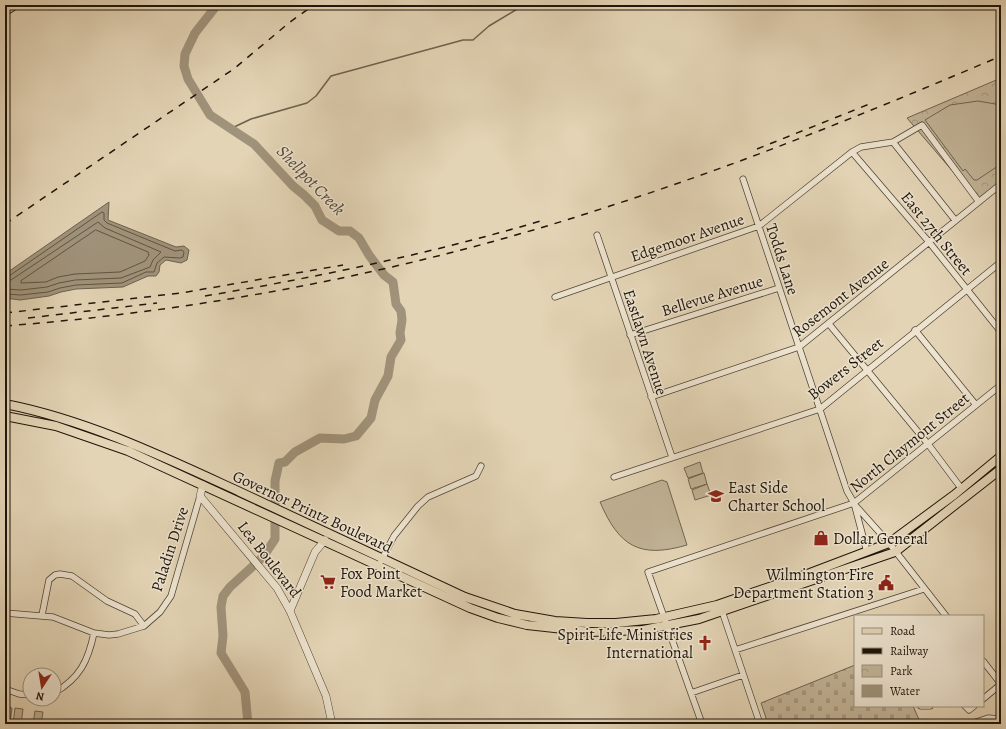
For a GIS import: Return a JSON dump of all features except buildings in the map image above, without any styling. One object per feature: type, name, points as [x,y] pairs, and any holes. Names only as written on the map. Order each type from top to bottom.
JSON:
[{"type":"highway","points":[[5,10],[13,5]]},
{"type":"main road","name":"Governor Printz Boulevard","points":[[5,404],[45,413],[78,423],[142,449],[270,506],[281,516],[325,540],[365,558],[381,562]]},
{"type":"main road","name":"Governor Printz Boulevard","points":[[5,416],[56,426],[128,451],[269,515],[281,516],[343,540],[381,562],[465,597],[515,614],[555,621],[587,623],[616,623],[719,608],[867,552],[889,543],[1001,456]]},
{"type":"main road","points":[[81,434],[86,432],[137,450],[142,449]]},
{"type":"main road","points":[[381,562],[470,608],[498,618],[527,625],[591,632],[636,631],[668,627],[674,620],[719,608],[895,552],[1001,468]]},
{"type":"main road","points":[[325,540],[343,540]]},
{"type":"street","points":[[956,220],[893,142],[922,125],[979,202]]},
{"type":"street","name":"Edgemoor Avenue","points":[[555,297],[759,226],[852,152],[862,147],[893,142]]},
{"type":"street","name":"East 27th Street","points":[[852,152],[1001,332]]},
{"type":"street","name":"Todds Lane","points":[[743,179],[847,491],[854,503],[867,552]]},
{"type":"street","name":"Rosemont Avenue","points":[[651,397],[799,347],[1001,184]]},
{"type":"street","name":"Eastlawn Avenue","points":[[597,236],[672,457]]},
{"type":"street","name":"Bowers Street","points":[[614,476],[820,408],[866,369],[1001,262]]},
{"type":"street","name":"Bellevue Avenue","points":[[630,335],[779,288]]},
{"type":"street","points":[[829,324],[928,444],[961,488]]},
{"type":"street","points":[[915,330],[976,405]]},
{"type":"street","name":"North Claymont Street","points":[[665,617],[648,572],[854,503],[1001,385]]},
{"type":"street","points":[[381,562],[394,536],[408,516],[418,506],[428,497],[476,476],[481,466]]},
{"type":"street","points":[[200,496],[203,485]]},
{"type":"street","name":"Lea Boulevard","points":[[200,496],[248,551],[277,588],[290,611]]},
{"type":"street","name":"Paladin Drive","points":[[5,613],[53,617],[94,633],[118,634],[144,626],[160,612],[171,596],[200,496]]},
{"type":"street","points":[[854,503],[889,543],[945,615]]},
{"type":"street","name":"Lea Boulevard","points":[[290,611],[315,552],[325,540]]},
{"type":"street","points":[[42,615],[49,580],[55,575],[60,574],[72,576],[107,601],[135,614],[144,626]]},
{"type":"street","points":[[735,650],[924,589]]},
{"type":"street","points":[[719,608],[760,724]]},
{"type":"street","points":[[290,611],[326,696],[332,724]]},
{"type":"street","points":[[665,617],[702,724]]},
{"type":"street","points":[[62,686],[78,673],[87,661],[94,633]]},
{"type":"street","points":[[984,662],[1001,684],[984,698]]},
{"type":"street","points":[[691,693],[743,675]]},
{"type":"street","points":[[5,689],[22,694]]},
{"type":"street","points":[[970,724],[988,718],[1001,720]]},
{"type":"green space","points":[[1001,78],[1001,184],[979,202],[907,118]]},
{"type":"green space","points":[[978,101],[1001,105],[1001,164],[977,180],[974,180],[965,169],[963,171],[925,120],[950,105]]},
{"type":"green space","points":[[700,462],[703,473],[688,478],[684,468]]},
{"type":"green space","points":[[704,473],[707,484],[691,489],[688,479]]},
{"type":"green space","points":[[662,480],[667,482],[687,545],[670,549],[643,549],[623,539],[607,517],[600,502]]},
{"type":"green space","points":[[707,484],[711,495],[695,500],[692,490]]},
{"type":"green space","points":[[854,665],[854,707],[913,707],[921,724],[768,724],[761,703]]},
{"type":"green space","points":[[5,707],[12,708],[10,724],[5,724]]},
{"type":"green space","points":[[15,708],[23,709],[21,724],[13,724]]},
{"type":"green space","points":[[35,711],[43,712],[41,724],[33,724]]},
{"type":"water","points":[[109,202],[108,220],[176,247],[184,246],[189,250],[187,260],[181,263],[166,260],[160,265],[159,272],[156,276],[148,276],[123,287],[76,289],[49,296],[20,300],[5,298],[5,274]]},
{"type":"waterway","name":"Shellpot Creek","points":[[217,5],[195,33],[185,54],[184,66],[188,79],[210,115],[254,144],[293,186],[315,206],[322,220],[339,231],[350,231],[359,238],[369,255],[384,275],[393,282],[396,304],[401,311],[402,320],[400,333],[401,340],[391,357],[388,376],[375,400],[371,418],[356,436],[344,439],[320,438],[295,452],[285,462],[279,463],[275,481],[275,539],[263,557],[230,587],[223,596],[221,607],[223,636],[221,653],[245,692],[248,724]]},
{"type":"waterway","points":[[232,128],[251,119],[307,103],[316,96],[331,76],[463,40],[473,40],[489,26],[524,5]]},
{"type":"railway","points":[[5,224],[235,68],[290,22],[314,5]]},
{"type":"railway","points":[[5,326],[158,310],[234,298],[385,269],[534,230],[607,207],[757,155],[855,117],[1001,56]]},
{"type":"railway","points":[[757,149],[872,103]]},
{"type":"railway","points":[[205,296],[290,281],[418,254],[544,220]]},
{"type":"railway","points":[[5,313],[181,293],[343,265]]},
{"type":"railway","points":[[28,318],[157,303]]},
{"type":"place","name":"East Side Charter School","points":[[716,496]]},
{"type":"place","name":"Dollar General","points":[[821,538]]},
{"type":"place","name":"Fox Point Food Market","points":[[328,582]]},
{"type":"place","name":"Wilmington Fire Department Station 3","points":[[886,583]]},
{"type":"place","name":"Spirit Life Ministries International","points":[[705,643]]}]
